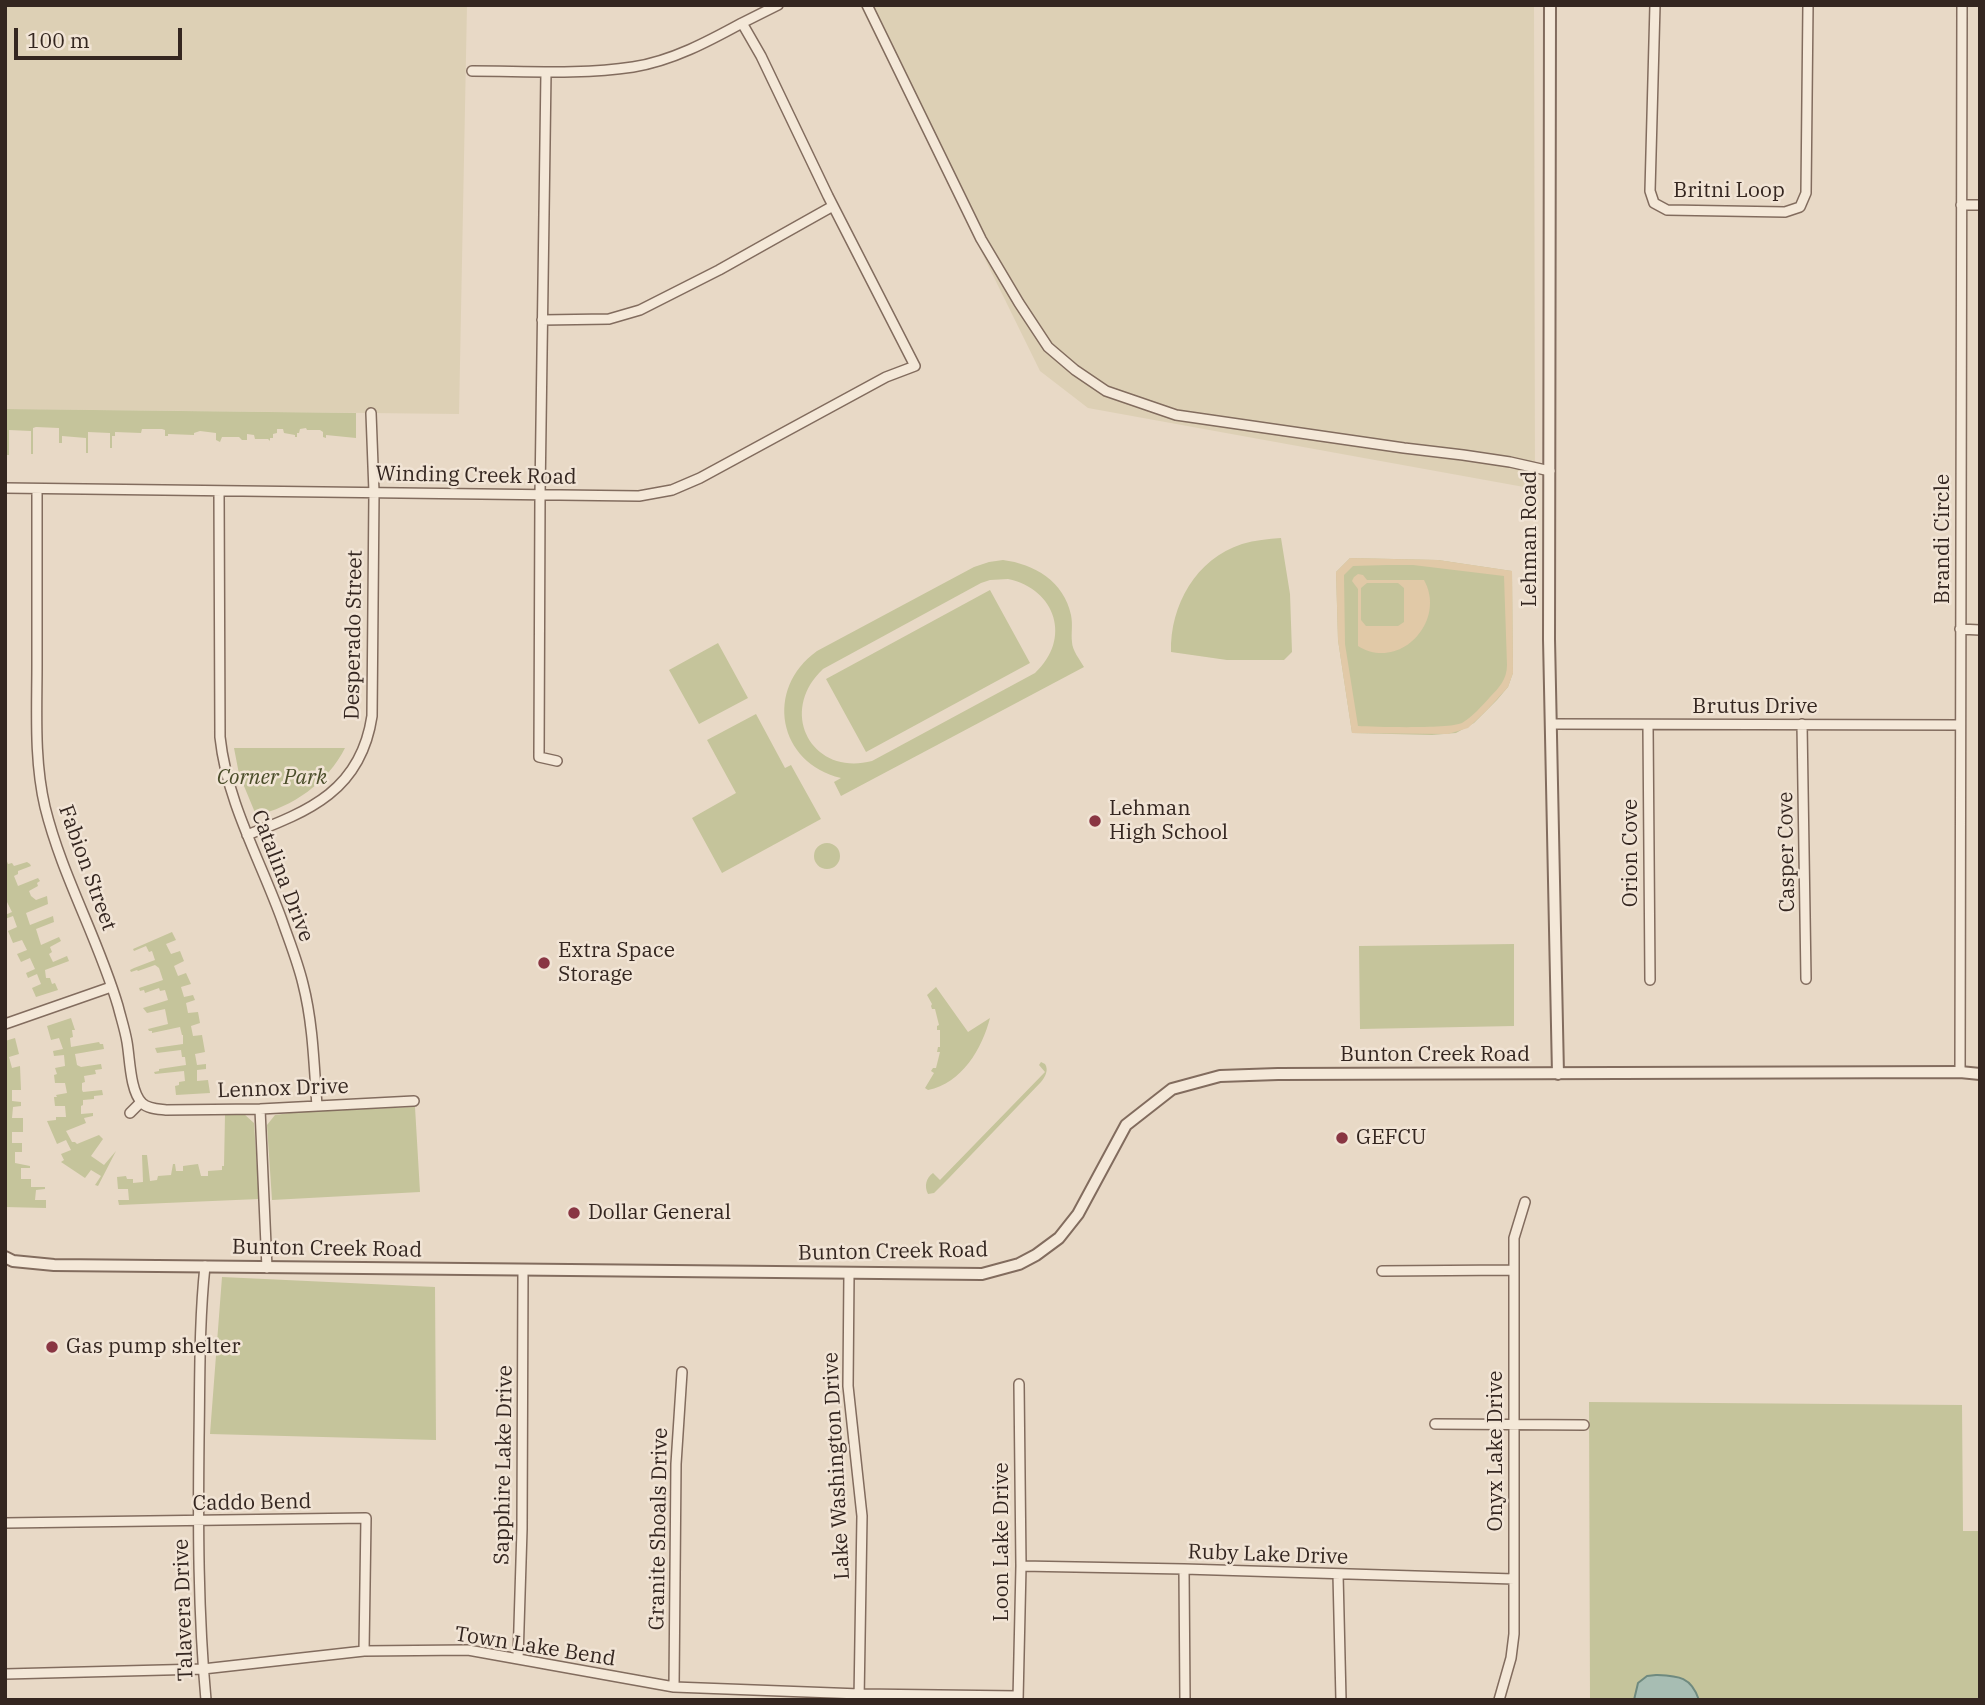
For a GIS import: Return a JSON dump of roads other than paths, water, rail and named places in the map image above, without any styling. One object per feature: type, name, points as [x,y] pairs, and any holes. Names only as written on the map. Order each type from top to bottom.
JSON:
[{"type":"street","points":[[472,71],[546,72],[635,67],[709,41],[778,5]]},
{"type":"street","points":[[867,5],[981,239],[1048,347],[1075,370],[1106,391],[1176,415],[1378,445],[1463,454],[1550,471]]},
{"type":"street","name":"Lehman Road","points":[[1550,5],[1549,639],[1558,1074]]},
{"type":"street","name":"Britni Loop","points":[[1655,5],[1650,191],[1654,203],[1667,210],[1785,212],[1800,206],[1806,193],[1808,5]]},
{"type":"street","name":"Brandi Circle","points":[[1960,1072],[1962,5]]},
{"type":"street","points":[[542,320],[609,319],[640,310],[834,206],[761,56],[742,23]]},
{"type":"street","points":[[546,72],[539,757],[558,761]]},
{"type":"street","points":[[1961,205],[1980,205]]},
{"type":"street","name":"Winding Creek Road","points":[[5,488],[639,496],[672,490],[700,478],[886,377],[915,366],[834,206]]},
{"type":"street","name":"Desperado Street","points":[[247,835],[308,810],[328,797],[345,779],[369,736],[372,716],[374,492],[371,413]]},
{"type":"street","name":"Fabion Street","points":[[37,489],[36,739],[40,776],[58,850],[111,987],[126,1037],[133,1086],[141,1102]]},
{"type":"street","name":"Catalina Drive","points":[[219,492],[222,757],[230,791],[282,920],[303,984],[310,1019],[317,1106]]},
{"type":"street","points":[[1960,629],[1980,630]]},
{"type":"street","name":"Brutus Drive","points":[[1551,724],[1960,725]]},
{"type":"street","name":"Casper Cove","points":[[1802,724],[1806,979]]},
{"type":"street","name":"Orion Cove","points":[[1648,726],[1650,980]]},
{"type":"street","points":[[5,1024],[111,987]]},
{"type":"street","name":"Bunton Creek Road","points":[[8,1261],[54,1265],[982,1275],[1019,1264],[1059,1238],[1082,1208],[1126,1125],[1172,1089],[1200,1080],[1220,1076],[1278,1073],[1980,1074]]},
{"type":"street","name":"Lennox Drive","points":[[141,1102],[155,1109],[260,1109],[414,1101]]},
{"type":"street","points":[[130,1113],[141,1102]]},
{"type":"street","points":[[260,1109],[267,1268]]},
{"type":"street","name":"Onyx Lake Drive","points":[[1499,1700],[1511,1658],[1514,1634],[1514,1238],[1525,1202]]},
{"type":"street","name":"Talavera Drive","points":[[205,1266],[201,1309],[198,1521],[206,1700]]},
{"type":"street","points":[[1381,1271],[1514,1269]]},
{"type":"street","name":"Sapphire Lake Drive","points":[[518,1659],[522,1529],[523,1270]]},
{"type":"street","name":"Lake Washington Drive","points":[[849,1273],[848,1386],[862,1516],[860,1697]]},
{"type":"street","name":"Granite Shoals Drive","points":[[674,1687],[676,1464],[682,1372]]},
{"type":"street","name":"Loon Lake Drive","points":[[1018,1698],[1021,1566],[1019,1384]]},
{"type":"street","points":[[1435,1424],[1584,1425]]},
{"type":"street","name":"Caddo Bend","points":[[5,1523],[366,1518],[364,1651]]},
{"type":"street","name":"Ruby Lake Drive","points":[[1021,1566],[1514,1579]]},
{"type":"street","points":[[1184,1569],[1185,1700]]},
{"type":"street","points":[[1338,1574],[1341,1700]]},
{"type":"street","name":"Town Lake Bend","points":[[5,1674],[203,1669],[364,1651],[468,1650],[674,1687],[860,1697],[1018,1698]]},
{"type":"place","name":"Lehman High School","points":[[1095,821]]},
{"type":"place","name":"Extra Space Storage","points":[[544,963]]},
{"type":"place","name":"GEFCU","points":[[1342,1138]]},
{"type":"place","name":"Dollar General","points":[[574,1213]]},
{"type":"place","name":"Gas pump shelter","points":[[52,1347]]},
{"type":"park label","name":"Corner Park","points":[[272,778]]}]
